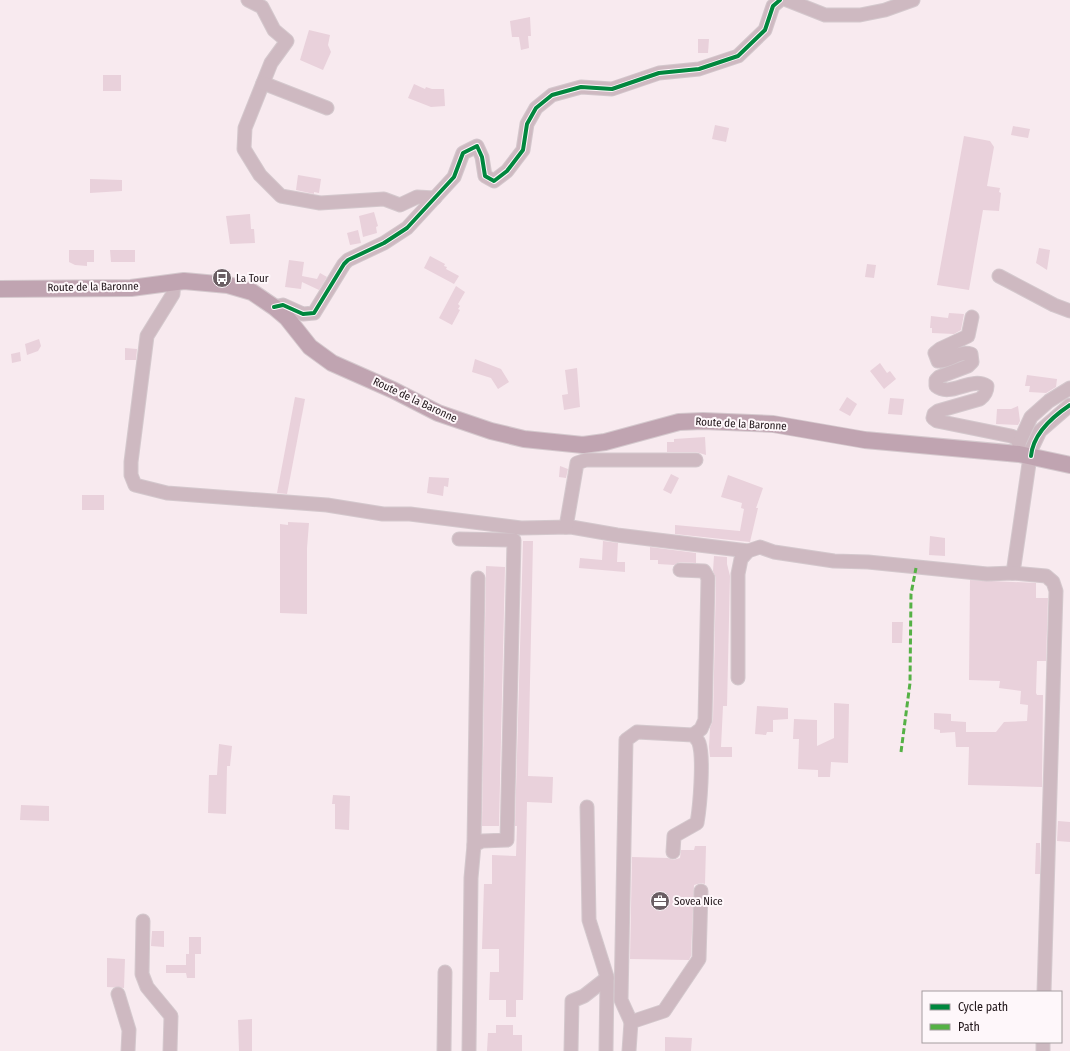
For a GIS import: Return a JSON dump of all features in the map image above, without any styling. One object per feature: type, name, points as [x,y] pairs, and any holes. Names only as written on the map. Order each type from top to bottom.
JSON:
[{"type":"main road","name":"Route de la Baronne","points":[[0,289],[131,288],[174,282],[203,281],[228,285],[252,292],[274,307],[287,318],[310,347],[332,363],[393,390],[445,416],[491,431],[524,439],[583,445],[605,442],[679,422],[703,421],[773,424],[884,442],[1023,451],[1070,465]]},
{"type":"street","points":[[248,0],[262,7],[274,30],[286,41],[271,63],[245,128],[244,149],[260,175],[282,196],[320,203],[384,199],[400,205],[417,197],[435,198]]},
{"type":"street","points":[[274,307],[283,304],[303,314],[314,313],[348,260],[384,243],[407,228],[454,177],[463,153],[477,146],[482,156],[485,176],[494,181],[507,171],[523,150],[527,124],[536,108],[552,95],[581,87],[612,89],[659,73],[699,69],[738,56],[765,30],[773,6],[780,0]]},
{"type":"street","points":[[787,0],[825,15],[853,15],[885,10],[913,0]]},
{"type":"street","points":[[263,83],[327,108]]},
{"type":"street","points":[[999,276],[1054,305],[1070,311]]},
{"type":"street","points":[[174,282],[173,294],[147,336],[131,462],[131,475],[135,485],[167,493],[327,505],[383,514],[410,514],[470,523],[521,528],[566,527],[748,551],[760,547],[774,552],[834,561],[868,562],[987,574],[1013,573],[1046,576],[1053,582],[1056,591],[1044,991]]},
{"type":"street","points":[[972,317],[968,336],[940,349],[935,353],[938,362],[943,362],[967,352],[971,354],[972,362],[968,366],[939,377],[936,380],[936,386],[944,390],[979,383],[987,386],[985,395],[980,399],[938,411],[934,414],[933,418],[937,421],[1011,436],[1016,438],[1023,451]]},
{"type":"street","points":[[1013,573],[1023,451],[1031,417],[1049,401],[1070,388]]},
{"type":"street","points":[[1023,451],[1031,450],[1040,431],[1070,406]]},
{"type":"street","points":[[566,527],[577,463],[586,460],[696,460]]},
{"type":"street","points":[[460,539],[514,540],[508,840],[482,841],[474,845]]},
{"type":"street","points":[[738,678],[738,574],[741,559],[748,551]]},
{"type":"street","points":[[629,1051],[630,1022],[621,1000],[626,740],[637,732],[693,735],[701,729],[704,720],[708,578],[704,571],[680,570]]},
{"type":"street","points":[[469,1051],[471,878],[474,845],[478,578]]},
{"type":"street","points":[[673,852],[674,836],[697,822],[699,810],[700,756],[698,742],[693,735]]},
{"type":"street","points":[[587,807],[589,920],[607,978],[606,1051]]},
{"type":"street","points":[[630,1022],[664,1011],[699,959],[701,891]]},
{"type":"street","points":[[143,921],[142,974],[147,987],[171,1016],[170,1051]]},
{"type":"street","points":[[444,1051],[445,972]]},
{"type":"street","points":[[571,1051],[572,1001],[584,996],[607,978]]},
{"type":"street","points":[[118,994],[128,1030],[128,1051]]},
{"type":"building","points":[[530,17],[531,36],[528,36],[529,48],[521,50],[519,37],[512,37],[510,21]]},
{"type":"building","points":[[309,30],[330,35],[328,45],[331,52],[323,70],[300,60]]},
{"type":"building","points":[[698,39],[709,39],[708,53],[698,53]]},
{"type":"building","points":[[103,75],[121,75],[121,91],[103,91]]},
{"type":"building","points":[[414,84],[425,89],[426,87],[432,89],[444,89],[445,106],[431,107],[408,98]]},
{"type":"building","points":[[715,125],[729,128],[726,142],[712,139]]},
{"type":"building","points":[[1013,126],[1030,129],[1028,138],[1011,135]]},
{"type":"building","points":[[964,136],[990,141],[994,147],[987,186],[1000,188],[999,192],[1001,193],[999,211],[983,210],[969,290],[937,285]]},
{"type":"building","points":[[298,175],[321,179],[319,193],[314,192],[314,194],[296,190]]},
{"type":"building","points":[[90,179],[122,180],[122,191],[90,193]]},
{"type":"building","points":[[374,212],[378,226],[376,227],[377,233],[363,237],[359,216]]},
{"type":"building","points":[[250,214],[251,229],[254,229],[255,243],[230,244],[226,216]]},
{"type":"building","points":[[358,230],[361,243],[350,245],[347,233]]},
{"type":"building","points":[[1039,248],[1050,250],[1047,270],[1036,263]]},
{"type":"building","points":[[69,250],[94,250],[94,262],[87,262],[87,266],[75,265],[69,262]]},
{"type":"building","points":[[110,250],[135,250],[135,262],[111,262]]},
{"type":"building","points":[[430,256],[445,264],[444,266],[447,267],[446,269],[459,276],[454,284],[424,268]]},
{"type":"building","points":[[289,260],[304,262],[302,276],[317,279],[320,273],[327,277],[319,290],[302,282],[301,289],[285,287]]},
{"type":"building","points":[[867,264],[876,265],[874,278],[865,277]]},
{"type":"building","points":[[456,286],[465,292],[458,304],[460,306],[458,309],[460,310],[452,325],[439,318]]},
{"type":"building","points":[[949,313],[964,314],[961,330],[954,334],[932,333],[932,328],[930,328],[931,316],[948,318]]},
{"type":"building","points":[[39,339],[41,346],[38,351],[27,355],[25,344]]},
{"type":"building","points":[[125,348],[137,349],[136,360],[125,360]]},
{"type":"building","points":[[20,352],[21,361],[12,363],[11,354]]},
{"type":"building","points":[[475,359],[501,369],[509,382],[498,389],[491,378],[472,372]]},
{"type":"building","points":[[880,363],[887,373],[890,371],[896,379],[884,389],[870,371]]},
{"type":"building","points":[[577,368],[580,407],[564,410],[562,395],[568,394],[565,370]]},
{"type":"building","points":[[1027,375],[1057,379],[1056,387],[1046,393],[1029,392],[1030,386],[1025,386]]},
{"type":"building","points":[[295,397],[305,399],[287,494],[277,493]]},
{"type":"building","points":[[847,397],[857,404],[850,416],[839,410]]},
{"type":"building","points":[[890,398],[904,399],[902,415],[888,414]]},
{"type":"building","points":[[1018,406],[1020,421],[1018,425],[996,424],[997,409],[1011,409]]},
{"type":"building","points":[[705,437],[706,455],[696,452],[667,452],[667,442],[674,442],[674,439]]},
{"type":"building","points":[[560,466],[568,469],[566,478],[559,477]]},
{"type":"building","points":[[671,474],[679,478],[671,494],[663,490]]},
{"type":"building","points":[[728,475],[763,488],[756,508],[758,508],[750,542],[675,534],[675,525],[740,531],[744,509],[741,508],[742,503],[721,497]]},
{"type":"building","points":[[429,477],[449,478],[448,487],[444,486],[443,496],[427,493]]},
{"type":"building","points":[[82,495],[104,495],[104,510],[82,510]]},
{"type":"building","points":[[288,522],[309,523],[307,548],[307,614],[280,613],[280,524],[288,525]]},
{"type":"building","points":[[930,536],[945,538],[945,556],[929,555]]},
{"type":"building","points":[[523,541],[533,541],[528,776],[553,777],[552,803],[527,802],[523,1000],[516,1000],[516,1017],[506,1017],[506,1000],[489,1000],[490,972],[499,972],[499,949],[482,949],[484,884],[492,884],[492,855],[516,856],[517,826],[515,826]]},
{"type":"building","points":[[603,541],[618,543],[617,562],[625,562],[625,572],[579,568],[580,558],[602,560]]},
{"type":"building","points":[[650,547],[696,553],[696,563],[680,562],[674,565],[658,564],[658,560],[650,560]]},
{"type":"building","points":[[714,556],[727,557],[730,576],[727,706],[723,706],[721,747],[732,747],[732,757],[710,757],[709,747],[710,728],[713,720],[716,578],[713,571]]},
{"type":"building","points":[[486,566],[505,567],[499,826],[482,826]]},
{"type":"building","points":[[970,580],[1036,583],[1036,598],[1048,598],[1046,661],[1037,661],[1036,693],[1037,695],[1043,695],[1042,787],[968,785],[969,747],[956,747],[955,732],[940,733],[940,730],[934,729],[934,713],[951,714],[951,721],[966,722],[966,732],[996,732],[1004,722],[1027,721],[1028,705],[1020,704],[1021,691],[999,688],[1000,681],[969,680]]},
{"type":"building","points":[[892,622],[903,622],[902,643],[892,643]]},
{"type":"building","points":[[834,703],[849,704],[848,763],[831,762],[830,777],[818,777],[818,770],[798,769],[799,739],[793,739],[794,719],[817,720],[817,746],[834,738]]},
{"type":"building","points":[[757,706],[788,708],[788,719],[773,720],[773,732],[767,732],[766,735],[755,734]]},
{"type":"building","points":[[219,744],[232,746],[230,766],[227,766],[226,814],[208,813],[209,775],[217,775]]},
{"type":"building","points":[[333,795],[350,796],[349,830],[335,829],[335,804],[332,804]]},
{"type":"building","points":[[21,805],[49,806],[49,821],[20,820]]},
{"type":"building","points":[[1058,821],[1070,822],[1070,842],[1057,841]]},
{"type":"building","points":[[1036,843],[1040,843],[1040,874],[1035,874]]},
{"type":"building","points":[[695,846],[706,846],[705,884],[701,883],[694,885],[691,956],[689,960],[630,959],[632,857],[668,858],[673,860],[680,858],[681,850],[694,850]]},
{"type":"building","points":[[152,931],[164,931],[164,947],[151,946]]},
{"type":"building","points":[[189,937],[201,937],[201,954],[195,954],[195,978],[187,978],[186,973],[166,973],[166,965],[186,965],[186,954],[189,954]]},
{"type":"building","points":[[107,958],[125,959],[124,988],[107,987]]},
{"type":"building","points":[[252,1019],[252,1051],[239,1051],[238,1020]]},
{"type":"building","points":[[496,1025],[513,1025],[513,1035],[522,1035],[522,1051],[487,1051],[488,1033],[496,1033]]},
{"type":"building","points":[[665,1037],[692,1038],[691,1051],[665,1051]]},
{"type":"marked path","points":[[901,752],[910,683],[911,594],[916,568]]},
{"type":"cycle path","points":[[274,307],[283,305],[303,314],[314,313],[344,264],[348,260],[384,243],[407,228],[454,177],[463,153],[477,146],[482,157],[485,176],[494,181],[507,171],[523,150],[527,124],[536,108],[552,95],[581,87],[612,89],[659,73],[699,69],[738,56],[765,30],[773,6],[780,0]]},
{"type":"cycle path","points":[[1031,456],[1035,440],[1039,433],[1050,421],[1070,405]]},
{"type":"place","name":"La Tour","points":[[222,278]]},
{"type":"place","name":"Sovea Nice","points":[[660,901]]}]
